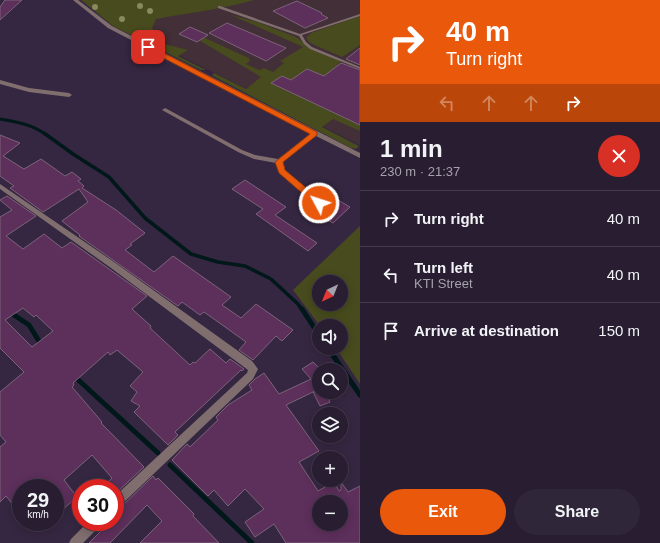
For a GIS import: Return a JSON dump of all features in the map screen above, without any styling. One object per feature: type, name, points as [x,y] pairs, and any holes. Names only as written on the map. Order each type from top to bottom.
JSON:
[{"type":"street","points":[[75,0],[110,27],[315,134],[358,153]]},
{"type":"street","points":[[0,82],[29,90],[69,95]]},
{"type":"street","points":[[165,110],[240,151],[254,157],[279,162],[315,134]]},
{"type":"street","points":[[279,162],[281,171],[319,203]]},
{"type":"street","points":[[0,186],[114,266],[242,359],[253,369],[250,376],[124,494]]},
{"type":"street","points":[[75,543],[87,531]]},
{"type":"lane","points":[[219,7],[300,35],[311,48],[360,68]]},
{"type":"lane","points":[[300,35],[360,15]]},
{"type":"shaded area","points":[[89,0],[360,0],[360,145],[132,32]]},
{"type":"green space","points":[[81,0],[254,0],[156,19],[152,28],[164,44],[188,50],[178,56],[206,70],[201,70],[113,26]]},
{"type":"green space","points":[[231,15],[257,22],[296,37],[305,44],[341,61],[334,68],[360,79],[360,131],[333,119],[322,127],[359,146],[356,149],[351,148],[212,75],[214,73],[246,89],[261,77],[192,36],[196,34],[249,58],[250,61],[246,64],[259,70],[264,68],[273,72],[284,63],[280,61],[303,47]]},
{"type":"green space","points":[[360,16],[360,45],[342,57],[310,43],[306,38],[311,33]]},
{"type":"green space","points":[[360,226],[360,384],[348,366],[348,363],[346,363],[341,355],[348,355],[348,319],[315,319],[293,290]]},
{"type":"building","points":[[5,0],[22,0],[0,20],[0,7]]},
{"type":"building","points":[[297,1],[322,13],[321,14],[328,18],[305,28],[273,11]]},
{"type":"building","points":[[227,23],[286,48],[266,61],[209,33]]},
{"type":"building","points":[[190,27],[208,35],[197,42],[179,34]]},
{"type":"building","points":[[360,48],[360,65],[346,59]]},
{"type":"building","points":[[341,63],[360,70],[360,125],[271,83],[282,76],[291,80],[307,69],[324,76]]},
{"type":"building","points":[[0,135],[20,143],[3,156],[24,169],[41,159],[65,176],[72,172],[81,179],[78,181],[84,186],[82,188],[116,210],[145,233],[130,244],[132,245],[125,250],[154,272],[173,256],[231,297],[222,305],[241,318],[256,304],[293,330],[282,341],[276,336],[253,360],[239,350],[246,342],[204,312],[200,315],[182,302],[178,306],[79,236],[80,235],[62,221],[88,202],[79,189],[43,212],[10,188],[14,186],[0,176]]},
{"type":"building","points":[[245,180],[286,207],[275,215],[317,243],[308,251],[256,214],[263,209],[232,189]]},
{"type":"building","points":[[7,196],[36,216],[6,236],[23,249],[44,234],[62,248],[71,242],[147,296],[132,309],[190,365],[193,362],[195,363],[210,349],[226,363],[230,359],[244,369],[242,371],[241,370],[175,432],[178,435],[168,445],[134,412],[140,406],[131,401],[137,392],[130,386],[143,372],[117,350],[110,355],[108,352],[73,383],[74,385],[72,387],[102,422],[101,423],[144,467],[124,486],[124,479],[111,479],[112,478],[92,455],[64,480],[12,479],[12,504],[6,496],[0,502],[0,447],[6,442],[0,435],[0,392],[24,372],[0,348],[0,217],[12,210],[0,200]],"holes":[[[23,308],[34,317],[36,315],[53,331],[32,347],[5,320]]]},
{"type":"building","points":[[338,200],[350,207],[333,223],[321,216]]},
{"type":"building","points":[[313,362],[312,392],[286,405],[319,451],[312,451],[312,455],[299,462],[312,482],[312,487],[315,487],[318,491],[325,487],[337,487],[339,491],[341,490],[341,487],[344,487],[348,492],[360,486],[360,543],[286,543],[274,524],[255,537],[245,522],[264,509],[245,489],[228,506],[214,490],[208,496],[172,460],[187,444],[190,447],[218,420],[216,417],[228,405],[252,390],[249,385],[264,373],[279,394],[311,379],[302,369]]},
{"type":"building","points":[[316,399],[328,399],[330,402],[320,406]]},
{"type":"building","points":[[153,476],[156,480],[158,478],[194,514],[193,516],[219,543],[140,543],[162,521],[147,505],[124,529],[124,504]]},
{"type":"building","points":[[64,480],[72,490],[72,501],[64,508]]},
{"type":"building","points":[[101,531],[122,531],[110,543],[89,543]]},
{"type":"waterway","points":[[0,119],[18,122],[45,134]]},
{"type":"waterway","points":[[44,133],[109,177],[145,218],[191,254],[218,262],[245,266],[271,279],[298,304],[302,310]]},
{"type":"waterway","points":[[0,306],[7,310]]},
{"type":"waterway","points":[[5,309],[29,325],[42,346]]},
{"type":"waterway","points":[[302,309],[312,324]]},
{"type":"waterway","points":[[333,355],[360,395]]},
{"type":"waterway","points":[[74,376],[158,453]]},
{"type":"waterway","points":[[170,465],[252,543]]},
{"type":"route","points":[[148,47],[315,134],[288,153],[279,162],[281,171],[319,203]]}]
